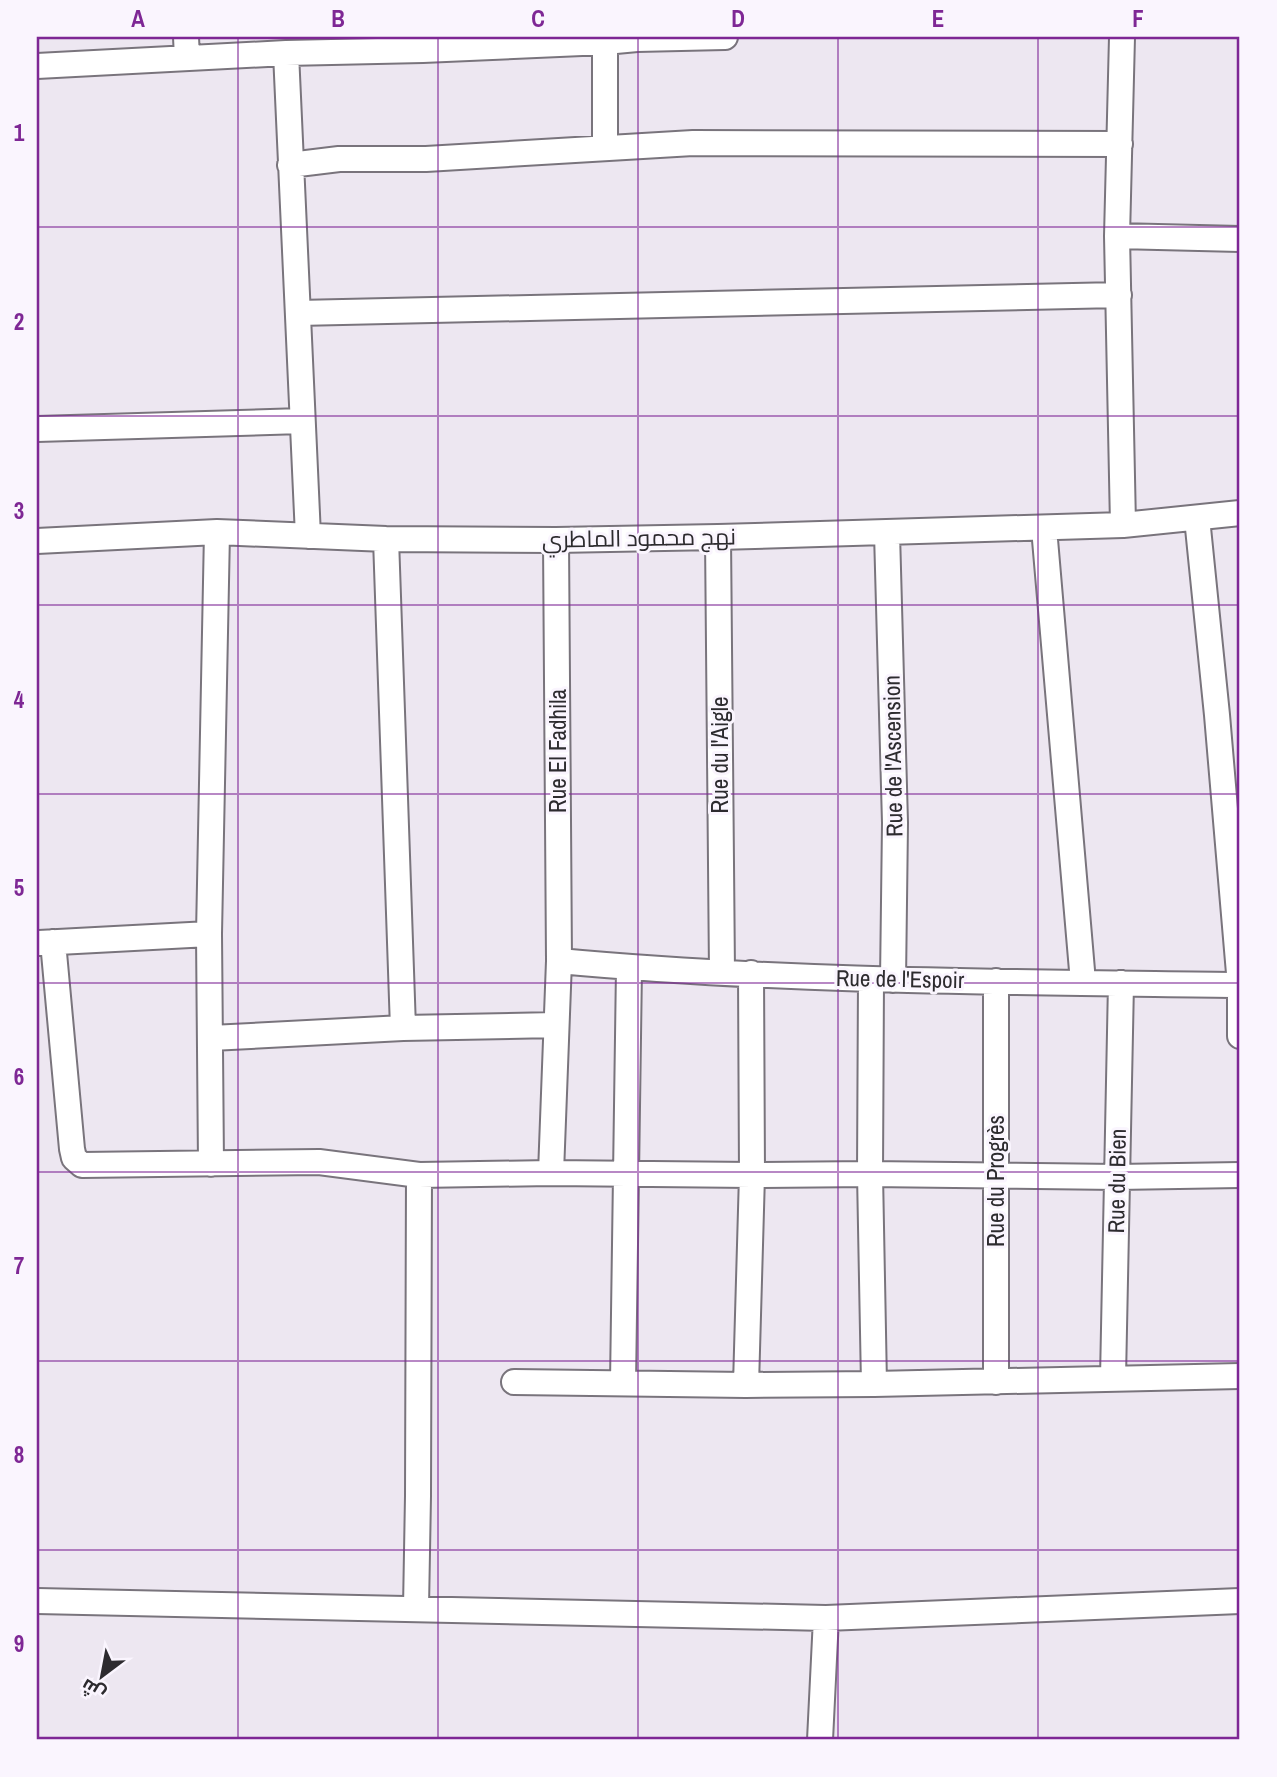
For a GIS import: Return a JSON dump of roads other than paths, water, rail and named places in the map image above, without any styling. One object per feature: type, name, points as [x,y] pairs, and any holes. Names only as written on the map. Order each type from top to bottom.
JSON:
[{"type":"street","points":[[37,66],[186,47],[286,53],[423,43],[605,42],[637,38],[725,37]]},
{"type":"street","points":[[1122,37],[1117,236],[1123,525]]},
{"type":"street","points":[[605,42],[605,148]]},
{"type":"street","points":[[286,53],[308,536]]},
{"type":"street","points":[[290,165],[339,159],[426,159],[693,143],[1120,144]]},
{"type":"street","points":[[1117,236],[1240,239]]},
{"type":"street","points":[[298,313],[1119,295]]},
{"type":"street","points":[[37,429],[302,421]]},
{"type":"street","name":"نهج محمود الماطري","points":[[37,541],[217,532],[386,539],[718,537],[1123,525],[1240,513]]},
{"type":"street","points":[[1197,518],[1229,715],[1240,1036]]},
{"type":"street","points":[[1044,528],[1083,982]]},
{"type":"street","points":[[211,1164],[209,934],[217,532]]},
{"type":"street","name":"Rue de l'Ascension","points":[[874,1384],[870,1174],[895,823],[887,533]]},
{"type":"street","name":"Rue du l'Aigle","points":[[718,537],[722,972]]},
{"type":"street","points":[[386,539],[403,1028]]},
{"type":"street","name":"Rue El Fadhila","points":[[551,1173],[559,961],[556,540]]},
{"type":"street","points":[[209,934],[45,943],[74,1158],[82,1165],[319,1163],[419,1175],[1240,1175]]},
{"type":"street","name":"Rue de l'Espoir","points":[[559,961],[629,968],[882,979],[1240,985]]},
{"type":"street","points":[[623,1384],[629,968]]},
{"type":"street","points":[[747,1385],[752,1175],[751,973]]},
{"type":"street","name":"Rue du Progrès","points":[[996,981],[996,1382]]},
{"type":"street","name":"Rue du Bien","points":[[1113,1378],[1121,983]]},
{"type":"street","points":[[211,1038],[403,1028],[556,1025]]},
{"type":"street","points":[[416,1608],[419,1175]]},
{"type":"street","points":[[514,1382],[874,1384],[1240,1376]]},
{"type":"street","points":[[37,1601],[826,1618],[1240,1601]]},
{"type":"street","points":[[820,1740],[826,1618]]}]
